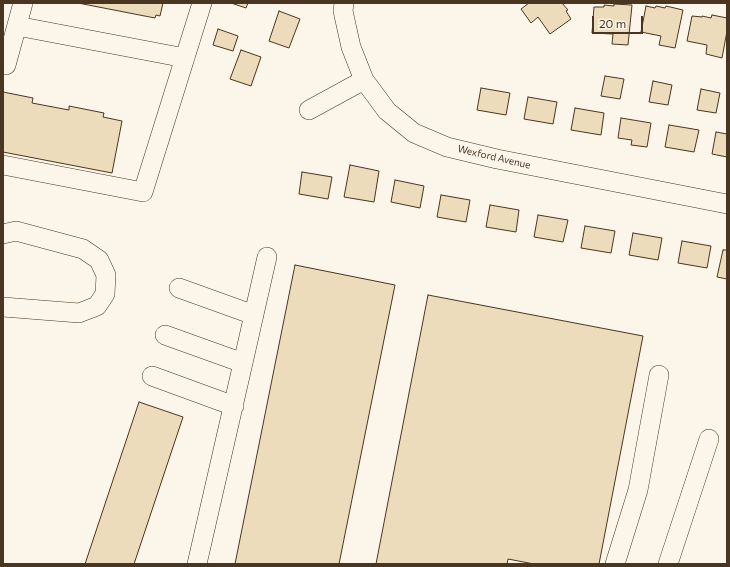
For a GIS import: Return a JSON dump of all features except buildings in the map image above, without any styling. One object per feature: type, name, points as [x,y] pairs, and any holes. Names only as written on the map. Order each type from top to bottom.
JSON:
[{"type":"street","points":[[3,64],[6,65],[23,3]]},
{"type":"street","points":[[3,165],[143,192],[202,3]]},
{"type":"street","name":"Wexford Avenue","points":[[344,3],[343,11],[352,47],[364,80],[387,111],[414,133],[447,147],[497,159],[727,204]]},
{"type":"street","points":[[17,26],[185,58]]},
{"type":"street","points":[[309,110],[364,80]]},
{"type":"street","points":[[3,234],[16,231],[83,249],[98,260],[106,275],[105,294],[97,306],[79,313],[3,307]]},
{"type":"street","points":[[197,564],[244,363],[266,257]]},
{"type":"street","points":[[179,288],[254,314]]},
{"type":"street","points":[[165,335],[244,363]]},
{"type":"street","points":[[614,564],[638,490],[659,375]]},
{"type":"street","points":[[152,376],[234,406]]},
{"type":"street","points":[[668,564],[709,439]]}]
